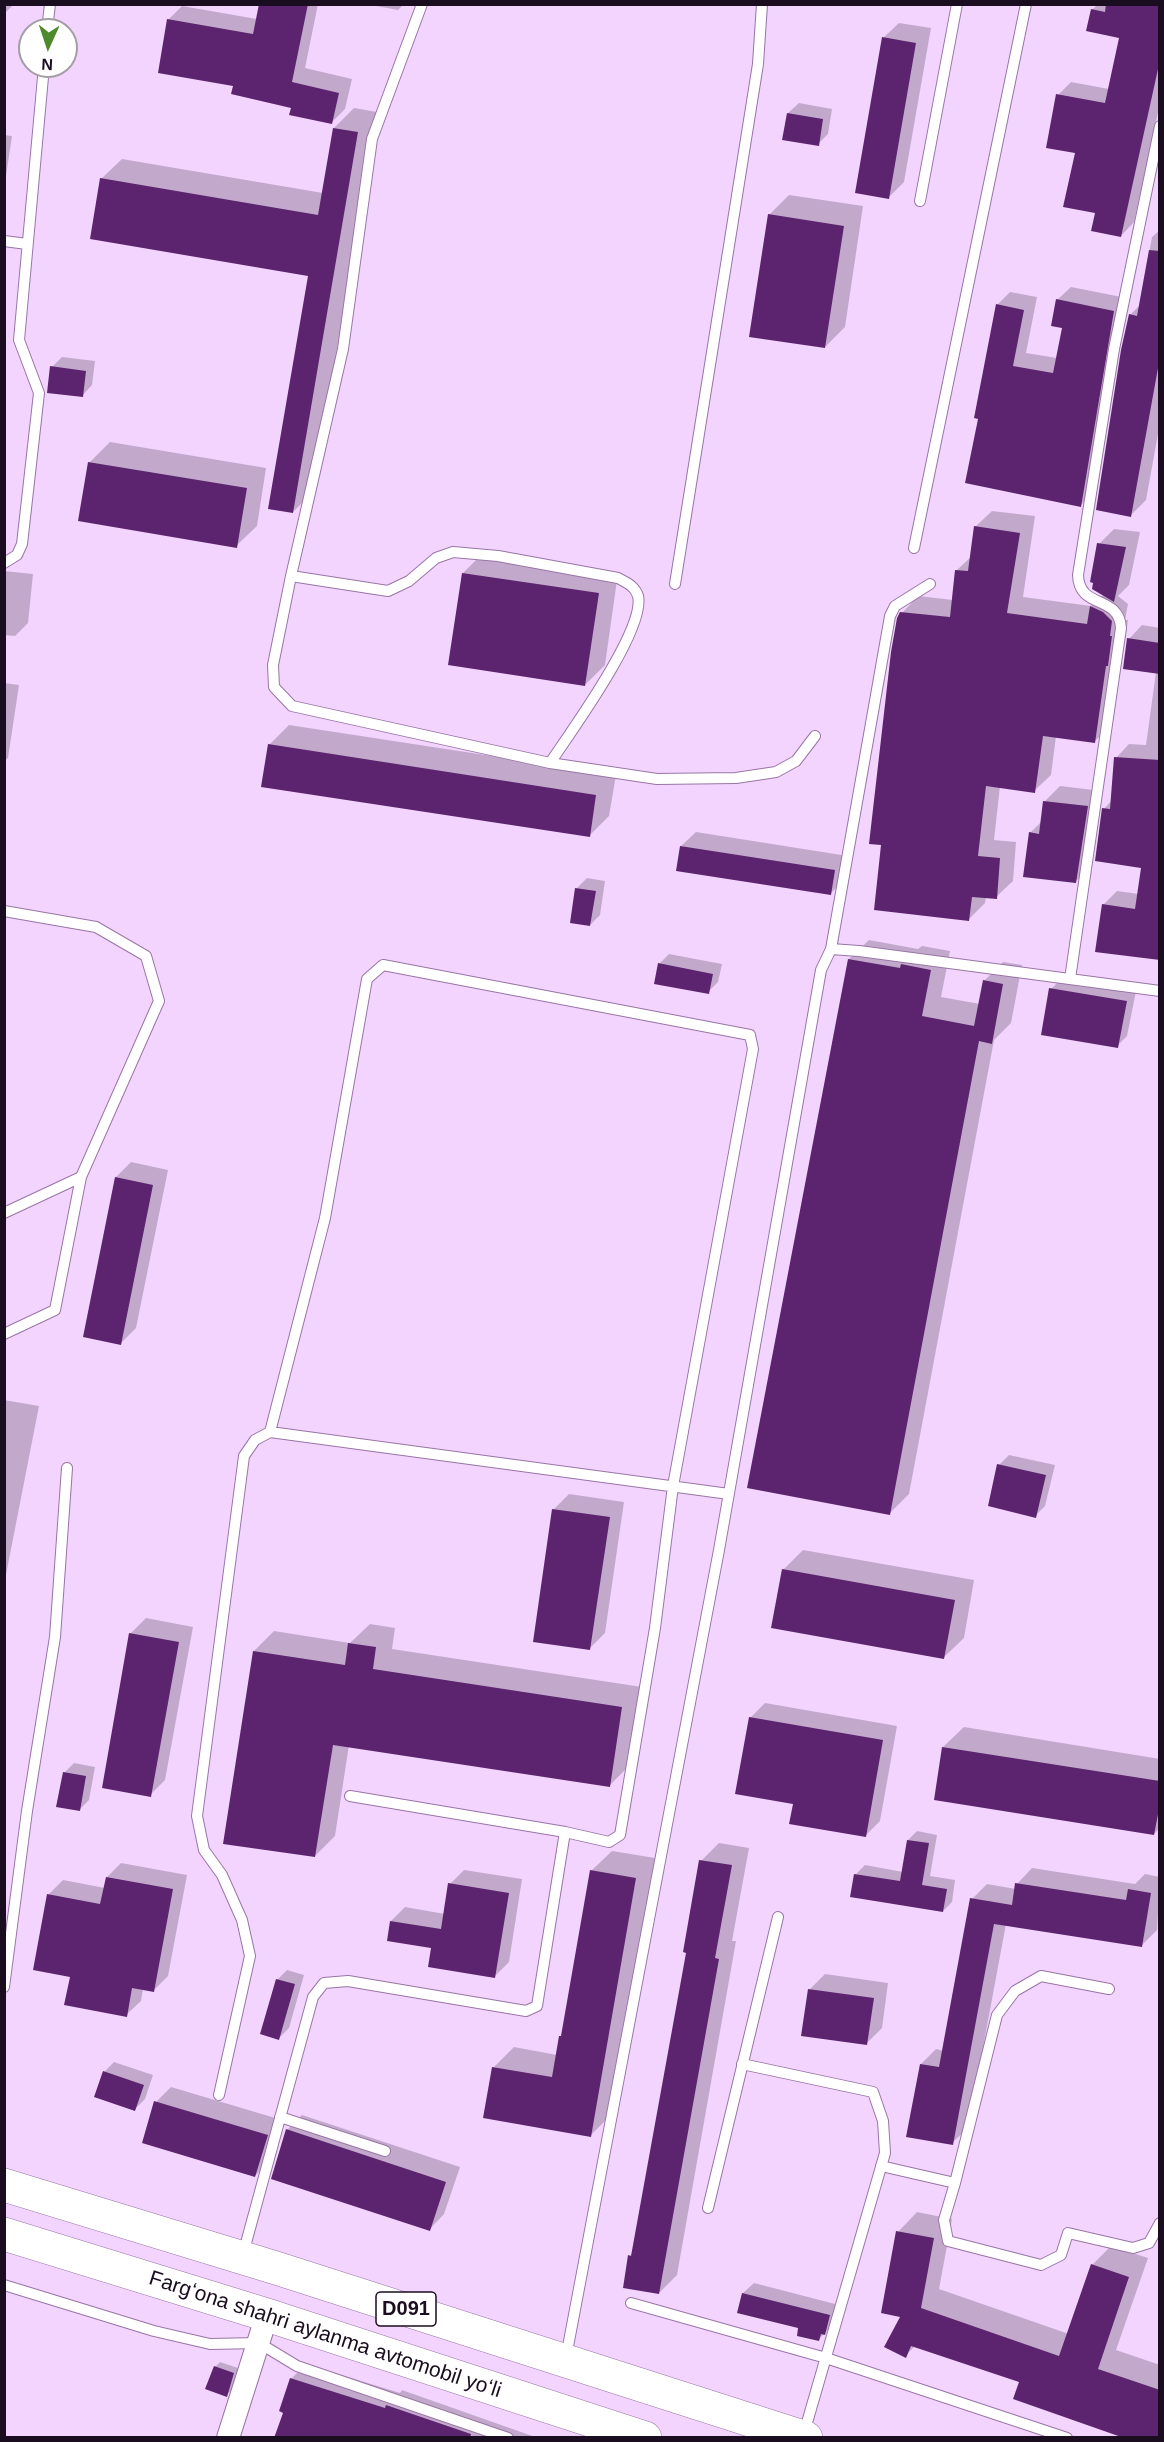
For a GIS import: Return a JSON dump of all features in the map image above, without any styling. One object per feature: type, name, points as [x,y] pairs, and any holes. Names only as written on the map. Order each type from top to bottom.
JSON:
[{"type":"highway","name":"D091","points":[[4,2185],[805,2437]]},
{"type":"highway","name":"Fargʻona shahri aylanma avtomobil yoʻli","points":[[4,2234],[263,2329],[645,2438]]},
{"type":"street","points":[[228,2438],[263,2329]]},
{"type":"lane","points":[[422,4],[372,139],[343,349],[291,576],[273,665],[274,687],[292,706],[550,763],[657,778],[736,778],[776,772],[796,761],[814,736]]},
{"type":"lane","points":[[675,584],[758,64],[762,4]]},
{"type":"lane","points":[[920,201],[957,4]]},
{"type":"lane","points":[[914,548],[1026,4]]},
{"type":"lane","points":[[4,563],[17,555],[22,544],[39,393],[19,340],[43,78]]},
{"type":"lane","points":[[1070,979],[1121,628],[1120,616],[1114,609],[1092,600],[1084,593],[1078,584],[1078,575],[1114,350],[1160,126]]},
{"type":"lane","points":[[4,241],[27,244]]},
{"type":"lane","points":[[291,576],[388,591],[410,580],[436,558],[453,552],[498,556],[618,578],[633,586],[638,598],[637,606],[622,652],[550,763]]},
{"type":"lane","points":[[566,2360],[729,1494],[821,970],[831,949],[890,616],[895,606],[930,584]]},
{"type":"lane","points":[[4,911],[96,927],[146,956],[159,1001],[81,1177],[55,1310],[4,1334]]},
{"type":"lane","points":[[831,949],[1160,991]]},
{"type":"lane","points":[[270,1432],[325,1218],[367,979],[383,965],[750,1035],[753,1048],[673,1486],[655,1629],[620,1835],[609,1842],[565,1832],[350,1796]]},
{"type":"lane","points":[[4,1213],[81,1177]]},
{"type":"lane","points":[[219,2095],[250,1956],[242,1920],[222,1875],[204,1850],[197,1816],[244,1456],[255,1440],[270,1432],[729,1494]]},
{"type":"lane","points":[[4,1987],[9,1911],[55,1637],[68,1468]]},
{"type":"lane","points":[[242,2258],[313,1996],[324,1983],[348,1981],[526,2011],[537,2006],[565,1832]]},
{"type":"lane","points":[[708,2208],[778,1917]]},
{"type":"lane","points":[[1109,1989],[1041,1976],[1015,1991],[997,2015],[944,2220],[948,2241],[1041,2265],[1061,2255],[1068,2234],[1134,2248],[1149,2243],[1160,2223]]},
{"type":"lane","points":[[742,2064],[873,2092],[883,2121],[885,2153],[805,2437]]},
{"type":"lane","points":[[280,2117],[385,2151]]},
{"type":"lane","points":[[881,2166],[955,2183]]},
{"type":"lane","points":[[4,2285],[154,2331],[210,2344],[263,2329],[297,2366],[508,2438]]},
{"type":"lane","points":[[631,2303],[826,2358],[1067,2438]]},
{"type":"building","points":[[259,4],[308,4],[292,82],[339,93],[332,124],[289,115],[291,108],[231,94],[233,86],[158,73],[167,19],[253,34]]},
{"type":"building","points":[[1106,4],[1160,4],[1160,60],[1121,237],[1091,231],[1095,213],[1063,207],[1075,153],[1046,148],[1056,94],[1105,103],[1119,38],[1086,31],[1091,9],[1105,12]]},
{"type":"building","points":[[882,37],[916,43],[889,199],[855,193]]},
{"type":"building","points":[[787,113],[823,119],[819,146],[782,140]]},
{"type":"building","points":[[333,128],[358,132],[293,513],[268,509],[308,276],[90,239],[100,178],[318,215]]},
{"type":"building","points":[[768,214],[844,226],[825,348],[749,337]]},
{"type":"building","points":[[1149,250],[1160,251],[1160,357],[1131,517],[1096,510],[1121,350],[1129,314],[1137,316]]},
{"type":"building","points":[[1056,299],[1114,311],[1081,507],[965,483],[978,419],[974,418],[996,304],[1024,310],[1013,366],[1053,373],[1062,328],[1051,326]]},
{"type":"building","points":[[50,366],[86,371],[83,397],[47,393]]},
{"type":"building","points":[[88,462],[247,488],[237,548],[78,521]]},
{"type":"building","points":[[974,526],[1020,533],[1007,613],[1087,624],[1090,606],[1103,612],[1112,621],[1108,666],[1106,666],[1095,743],[1043,736],[1035,793],[986,786],[978,856],[1000,858],[997,899],[972,897],[969,921],[874,910],[881,845],[869,844],[897,618],[900,612],[950,617],[955,570],[968,571]]},
{"type":"building","points":[[1097,543],[1126,547],[1114,602],[1092,589],[1093,583],[1090,582]]},
{"type":"building","points":[[462,573],[599,593],[585,686],[448,665]]},
{"type":"building","points":[[1127,638],[1160,643],[1160,674],[1123,669]]},
{"type":"building","points":[[268,744],[596,795],[590,837],[261,787]]},
{"type":"building","points":[[1114,757],[1160,760],[1160,960],[1095,952],[1102,904],[1135,909],[1141,868],[1095,861],[1102,808],[1110,809]]},
{"type":"building","points":[[1043,801],[1088,806],[1076,883],[1023,877],[1029,832],[1039,834]]},
{"type":"building","points":[[680,846],[835,870],[831,895],[676,871]]},
{"type":"building","points":[[575,888],[596,891],[590,926],[570,923]]},
{"type":"building","points":[[848,959],[900,968],[901,964],[931,970],[922,1016],[974,1026],[983,980],[1003,984],[992,1044],[979,1041],[890,1515],[747,1488]]},
{"type":"building","points":[[658,963],[713,974],[709,994],[654,984]]},
{"type":"building","points":[[1049,988],[1127,1001],[1118,1048],[1041,1035]]},
{"type":"building","points":[[115,1177],[153,1185],[121,1345],[83,1337]]},
{"type":"building","points":[[997,1464],[1046,1475],[1036,1518],[988,1506]]},
{"type":"building","points":[[552,1509],[610,1517],[590,1650],[533,1642]]},
{"type":"building","points":[[782,1569],[955,1600],[944,1659],[771,1628]]},
{"type":"building","points":[[129,1633],[179,1642],[151,1797],[102,1788]]},
{"type":"building","points":[[348,1643],[376,1647],[373,1669],[622,1707],[610,1787],[333,1745],[315,1857],[223,1844],[253,1651],[345,1665]]},
{"type":"building","points":[[749,1717],[883,1740],[866,1837],[789,1824],[793,1804],[735,1794]]},
{"type":"building","points":[[942,1747],[1160,1781],[1160,1804],[1154,1835],[934,1800]]},
{"type":"building","points":[[63,1772],[86,1776],[80,1811],[56,1807]]},
{"type":"building","points":[[907,1840],[929,1843],[922,1885],[947,1889],[943,1912],[850,1897],[854,1874],[900,1881]]},
{"type":"building","points":[[699,1860],[732,1865],[715,1958],[719,1959],[659,2294],[623,2288],[628,2255],[631,2256],[686,1953],[683,1952]]},
{"type":"building","points":[[590,1870],[636,1878],[591,2137],[483,2118],[492,2067],[552,2077]]},
{"type":"building","points":[[106,1877],[173,1889],[154,1992],[132,1988],[127,2017],[64,2005],[70,1977],[33,1970],[47,1894],[100,1904]]},
{"type":"building","points":[[448,1883],[509,1893],[495,1978],[428,1967],[431,1948],[387,1941],[390,1921],[441,1929]]},
{"type":"building","points":[[1015,1883],[1126,1900],[1128,1889],[1151,1893],[1142,1947],[994,1924],[953,2145],[906,2137],[920,2064],[939,2067],[970,1898],[1012,1905]]},
{"type":"building","points":[[276,1979],[295,1984],[279,2040],[260,2034]]},
{"type":"building","points":[[808,1989],[874,1998],[867,2045],[801,2036]]},
{"type":"building","points":[[103,2071],[144,2085],[135,2111],[94,2097]]},
{"type":"building","points":[[154,2101],[268,2135],[255,2177],[142,2143]]},
{"type":"building","points":[[286,2129],[446,2182],[430,2231],[271,2179]]},
{"type":"building","points":[[896,2231],[934,2238],[921,2308],[1059,2356],[1091,2264],[1129,2277],[1098,2369],[1160,2390],[1160,2438],[1124,2438],[1013,2399],[1019,2382],[911,2346],[906,2358],[884,2347],[900,2317],[881,2313]]},
{"type":"building","points":[[742,2293],[830,2315],[825,2335],[821,2334],[819,2341],[797,2336],[798,2328],[737,2313]]},
{"type":"building","points":[[214,2366],[234,2373],[227,2397],[205,2389]]},
{"type":"building","points":[[290,2378],[385,2408],[386,2405],[471,2434],[470,2438],[274,2438],[283,2413],[279,2411]]}]
